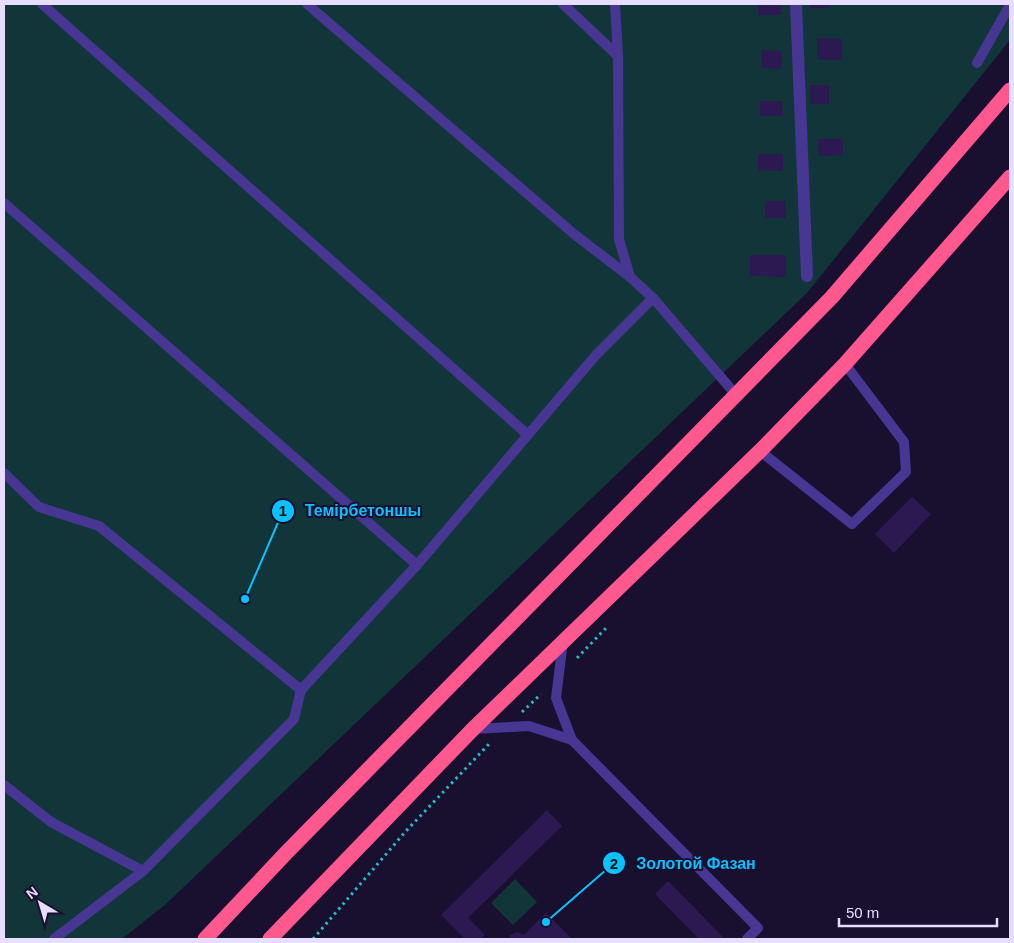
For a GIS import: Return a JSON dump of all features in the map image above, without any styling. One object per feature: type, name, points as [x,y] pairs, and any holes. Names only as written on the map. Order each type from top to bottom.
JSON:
[{"type":"highway","points":[[205,939],[286,853],[737,396],[832,297],[1010,90]]},
{"type":"highway","points":[[270,939],[473,730],[760,451],[846,364],[1010,177]]},
{"type":"street","points":[[796,4],[807,276]]},
{"type":"lane","points":[[42,4],[528,435]]},
{"type":"lane","points":[[307,4],[574,234],[630,276],[653,298],[737,396]]},
{"type":"lane","points":[[563,4],[618,56]]},
{"type":"lane","points":[[615,4],[618,56],[619,238],[630,276]]},
{"type":"lane","points":[[977,63],[1010,5]]},
{"type":"lane","points":[[4,203],[417,565]]},
{"type":"lane","points":[[54,939],[143,871],[294,719],[301,690],[417,565],[596,355],[653,298]]},
{"type":"lane","points":[[760,451],[852,524],[906,472],[904,442],[846,364]]},
{"type":"lane","points":[[4,473],[39,507],[98,526],[301,690]]},
{"type":"lane","points":[[564,641],[556,698],[572,740],[758,928],[747,939]]},
{"type":"lane","points":[[473,730],[529,726],[572,740]]},
{"type":"lane","points":[[4,785],[51,822],[143,871]]},
{"type":"path","points":[[313,939],[406,832],[504,728],[559,677],[613,621]]},
{"type":"green space","points":[[4,4],[1010,4],[1010,40],[807,293],[166,904],[122,939],[4,939]]},
{"type":"green space","points":[[515,879],[537,902],[513,925],[491,903]]},
{"type":"building","points":[[758,4],[781,4],[781,15],[758,15]]},
{"type":"building","points":[[810,4],[829,4],[829,8],[810,8]]},
{"type":"building","points":[[817,38],[842,39],[842,60],[817,59]]},
{"type":"building","points":[[762,50],[782,51],[781,69],[761,68]]},
{"type":"building","points":[[810,85],[829,85],[829,104],[811,104]]},
{"type":"building","points":[[760,101],[782,101],[783,116],[760,116]]},
{"type":"building","points":[[818,139],[843,139],[843,155],[819,156]]},
{"type":"building","points":[[758,154],[783,154],[783,171],[758,170]]},
{"type":"building","points":[[765,201],[786,201],[786,218],[765,218]]},
{"type":"building","points":[[750,255],[786,255],[786,277],[750,276]]},
{"type":"building","points":[[912,497],[931,514],[894,553],[875,534]]},
{"type":"building","points":[[547,810],[562,826],[468,918],[485,935],[481,939],[465,939],[441,915]]},
{"type":"building","points":[[668,881],[725,939],[699,939],[655,894]]},
{"type":"building","points":[[546,913],[572,939],[508,939],[510,935],[517,932],[524,935]]},
{"type":"place","name":"Темірбетоншы","points":[[245,599]]},
{"type":"place","name":"Золотой Фазан","points":[[546,922]]}]
